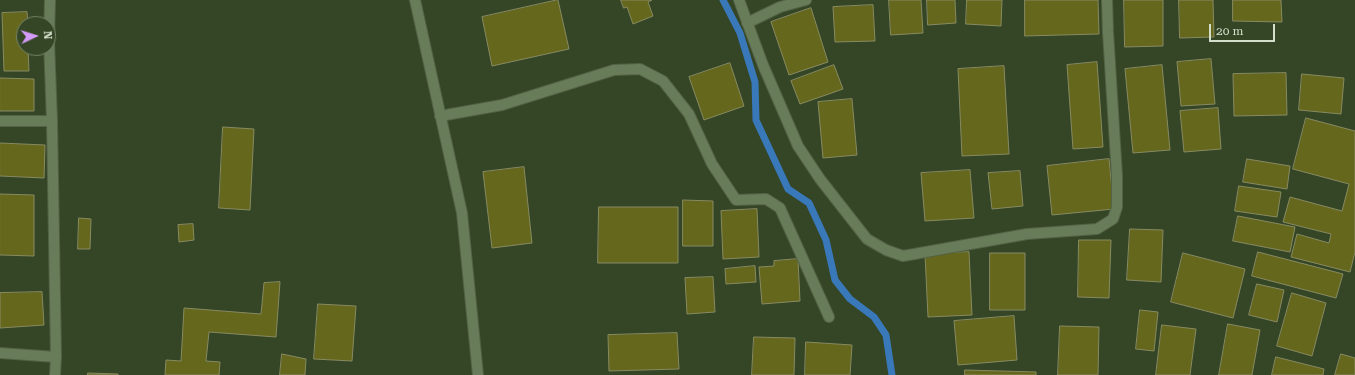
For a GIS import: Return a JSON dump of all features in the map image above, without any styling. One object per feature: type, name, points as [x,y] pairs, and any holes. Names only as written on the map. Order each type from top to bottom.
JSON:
[{"type":"street","points":[[50,0],[49,41],[52,121],[56,357],[55,375]]},
{"type":"street","points":[[415,0],[462,213],[478,375]]},
{"type":"street","points":[[739,0],[778,102],[798,146],[844,212],[867,239],[886,250],[903,256],[1027,234],[1097,229],[1113,219],[1117,207],[1117,176],[1107,0]]},
{"type":"street","points":[[747,23],[780,7],[806,0]]},
{"type":"street","points":[[440,116],[502,105],[614,70],[640,69],[663,81],[689,114],[712,164],[736,200],[766,199],[780,208],[829,317]]},
{"type":"street","points":[[0,121],[52,121]]},
{"type":"street","points":[[0,353],[56,357]]},
{"type":"building","points":[[558,0],[569,49],[492,66],[482,17]]},
{"type":"building","points":[[621,0],[652,0],[648,2],[653,16],[633,24],[627,7],[624,8]]},
{"type":"building","points":[[889,0],[921,0],[923,33],[891,35]]},
{"type":"building","points":[[927,0],[955,0],[956,23],[928,25]]},
{"type":"building","points":[[967,0],[1002,0],[1001,26],[966,24]]},
{"type":"building","points":[[1025,0],[1098,0],[1099,34],[1025,36]]},
{"type":"building","points":[[1124,0],[1163,0],[1163,46],[1125,47]]},
{"type":"building","points":[[1179,0],[1213,0],[1214,37],[1180,38]]},
{"type":"building","points":[[1233,0],[1281,0],[1282,22],[1233,21]]},
{"type":"building","points":[[873,5],[875,41],[835,42],[833,7]]},
{"type":"building","points":[[811,8],[828,62],[789,75],[771,22]]},
{"type":"building","points":[[27,12],[27,16],[16,16],[16,56],[28,56],[29,71],[4,71],[2,13]]},
{"type":"building","points":[[1211,59],[1215,104],[1181,106],[1177,62]]},
{"type":"building","points":[[1097,62],[1103,147],[1073,149],[1067,65]]},
{"type":"building","points":[[730,63],[744,106],[704,120],[689,77]]},
{"type":"building","points":[[834,65],[843,89],[800,104],[791,81]]},
{"type":"building","points":[[1162,65],[1170,150],[1133,153],[1125,69]]},
{"type":"building","points":[[1004,66],[1009,154],[962,156],[958,69]]},
{"type":"building","points":[[1286,73],[1287,115],[1234,116],[1233,74]]},
{"type":"building","points":[[1302,74],[1344,78],[1341,114],[1299,110]]},
{"type":"building","points":[[0,78],[34,79],[34,111],[0,111]]},
{"type":"building","points":[[852,99],[857,155],[823,158],[818,102]]},
{"type":"building","points":[[1218,108],[1221,149],[1184,152],[1180,111]]},
{"type":"building","points":[[1306,118],[1355,131],[1355,252],[1350,272],[1291,257],[1297,234],[1329,243],[1331,234],[1283,222],[1290,197],[1342,211],[1349,184],[1293,169]]},
{"type":"building","points":[[223,127],[254,129],[250,210],[219,208]]},
{"type":"building","points":[[0,143],[45,145],[44,178],[0,176]]},
{"type":"building","points":[[1109,159],[1114,209],[1052,215],[1047,166]]},
{"type":"building","points":[[1247,159],[1290,166],[1287,189],[1243,182]]},
{"type":"building","points":[[524,167],[532,243],[492,248],[483,172]]},
{"type":"building","points":[[970,170],[974,218],[925,221],[921,173]]},
{"type":"building","points":[[1020,171],[1023,206],[992,209],[988,173]]},
{"type":"building","points":[[1239,186],[1281,192],[1277,217],[1235,211]]},
{"type":"building","points":[[0,194],[34,195],[34,256],[0,255]]},
{"type":"building","points":[[683,200],[713,201],[713,246],[683,246]]},
{"type":"building","points":[[599,207],[678,207],[678,263],[598,263]]},
{"type":"building","points":[[757,209],[759,257],[723,259],[721,211]]},
{"type":"building","points":[[1238,216],[1295,227],[1290,252],[1233,241]]},
{"type":"building","points":[[79,218],[91,219],[90,249],[78,249]]},
{"type":"building","points":[[193,224],[194,240],[179,242],[178,225]]},
{"type":"building","points":[[1130,229],[1163,230],[1161,282],[1127,280]]},
{"type":"building","points":[[1079,240],[1111,240],[1109,298],[1078,297]]},
{"type":"building","points":[[969,252],[972,315],[928,317],[925,254]]},
{"type":"building","points":[[1258,252],[1343,274],[1336,298],[1252,276]]},
{"type":"building","points":[[990,253],[1025,253],[1025,310],[990,310]]},
{"type":"building","points":[[1183,253],[1245,269],[1233,318],[1171,302]]},
{"type":"building","points":[[798,259],[800,301],[762,304],[759,267],[774,266],[774,261]]},
{"type":"building","points":[[755,266],[756,282],[726,284],[725,269]]},
{"type":"building","points":[[713,277],[715,312],[687,314],[685,278]]},
{"type":"building","points":[[280,282],[276,337],[209,332],[206,361],[220,362],[219,375],[165,375],[166,360],[181,361],[184,308],[261,314],[264,283]]},
{"type":"building","points":[[1257,284],[1284,290],[1277,322],[1249,315]]},
{"type":"building","points":[[42,292],[44,325],[0,328],[0,293]]},
{"type":"building","points":[[1292,293],[1326,303],[1312,356],[1277,346]]},
{"type":"building","points":[[318,304],[356,306],[352,361],[314,359]]},
{"type":"building","points":[[1140,310],[1158,312],[1154,351],[1136,349]]},
{"type":"building","points":[[1014,316],[1017,360],[958,365],[954,321]]},
{"type":"building","points":[[1228,324],[1260,330],[1252,375],[1219,375]]},
{"type":"building","points":[[1162,325],[1196,329],[1190,375],[1156,375]]},
{"type":"building","points":[[1060,326],[1099,327],[1098,375],[1058,375]]},
{"type":"building","points":[[677,333],[679,369],[609,371],[608,335]]},
{"type":"building","points":[[754,337],[795,338],[794,375],[752,375]]},
{"type":"building","points":[[806,342],[852,345],[850,375],[805,375]]},
{"type":"building","points":[[282,354],[306,359],[305,375],[280,375]]},
{"type":"building","points":[[1341,354],[1355,358],[1355,375],[1335,375]]},
{"type":"building","points":[[1276,357],[1324,369],[1323,375],[1272,375]]},
{"type":"building","points":[[965,370],[1036,372],[1036,375],[965,375]]},
{"type":"building","points":[[88,373],[118,374],[118,375],[88,375]]},
{"type":"waterway","points":[[723,0],[740,33],[755,82],[756,120],[788,189],[809,203],[826,240],[835,280],[850,299],[874,317],[886,335],[892,375]]}]
